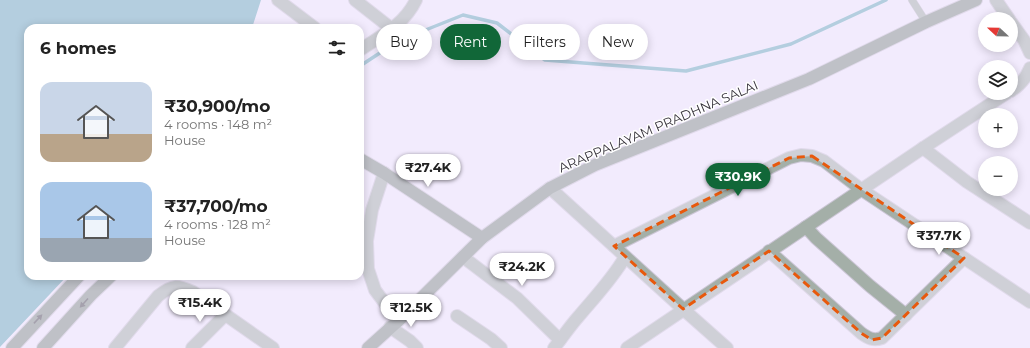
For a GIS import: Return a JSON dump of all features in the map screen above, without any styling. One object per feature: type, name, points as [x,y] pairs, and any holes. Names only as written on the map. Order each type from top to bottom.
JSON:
[{"type":"main road","name":"ARAPPALAYAM PRADHNA SALAI","points":[[368,348],[482,238],[550,188],[595,165],[809,79],[926,22],[976,0]]},
{"type":"main road","points":[[364,161],[482,238]]},
{"type":"main road","points":[[12,348],[75,280]]},
{"type":"main road","points":[[43,348],[107,280]]},
{"type":"street","points":[[278,0],[310,24]]},
{"type":"street","points":[[355,0],[386,24]]},
{"type":"street","points":[[398,24],[404,19],[416,0]]},
{"type":"street","points":[[996,0],[1004,12]]},
{"type":"street","points":[[1018,32],[1030,53]]},
{"type":"street","points":[[364,47],[376,40]]},
{"type":"street","points":[[1018,86],[1028,75],[1030,68]]},
{"type":"street","points":[[627,348],[922,148],[996,100]]},
{"type":"street","points":[[922,148],[968,182],[1030,223]]},
{"type":"street","points":[[614,246],[789,158],[801,154],[812,156],[824,161],[862,190],[1030,302]]},
{"type":"street","points":[[384,173],[372,210],[367,241],[368,269],[375,290],[394,324],[417,348]]},
{"type":"street","points":[[550,188],[727,348]]},
{"type":"street","points":[[806,227],[816,238],[870,286],[906,315]]},
{"type":"street","points":[[769,251],[861,333],[872,340],[882,338],[964,258]]},
{"type":"street","points":[[463,257],[517,298],[556,346],[625,257]]},
{"type":"street","points":[[115,348],[158,296],[173,287],[182,287],[193,292],[273,348]]},
{"type":"street","points":[[192,348],[225,315]]},
{"type":"street","points":[[457,316],[491,339],[501,348]]},
{"type":"lane","points":[[912,0],[926,22]]},
{"type":"highlighted area","points":[[812,156],[964,258],[882,338],[872,340],[861,333],[769,251],[683,309],[614,246],[789,158]]},
{"type":"water","points":[[0,0],[261,0],[253,24],[24,24],[24,280],[63,280],[0,347]]},
{"type":"waterway","points":[[364,63],[398,41],[463,15],[497,23],[545,60],[686,71],[791,44],[886,0]]}]
